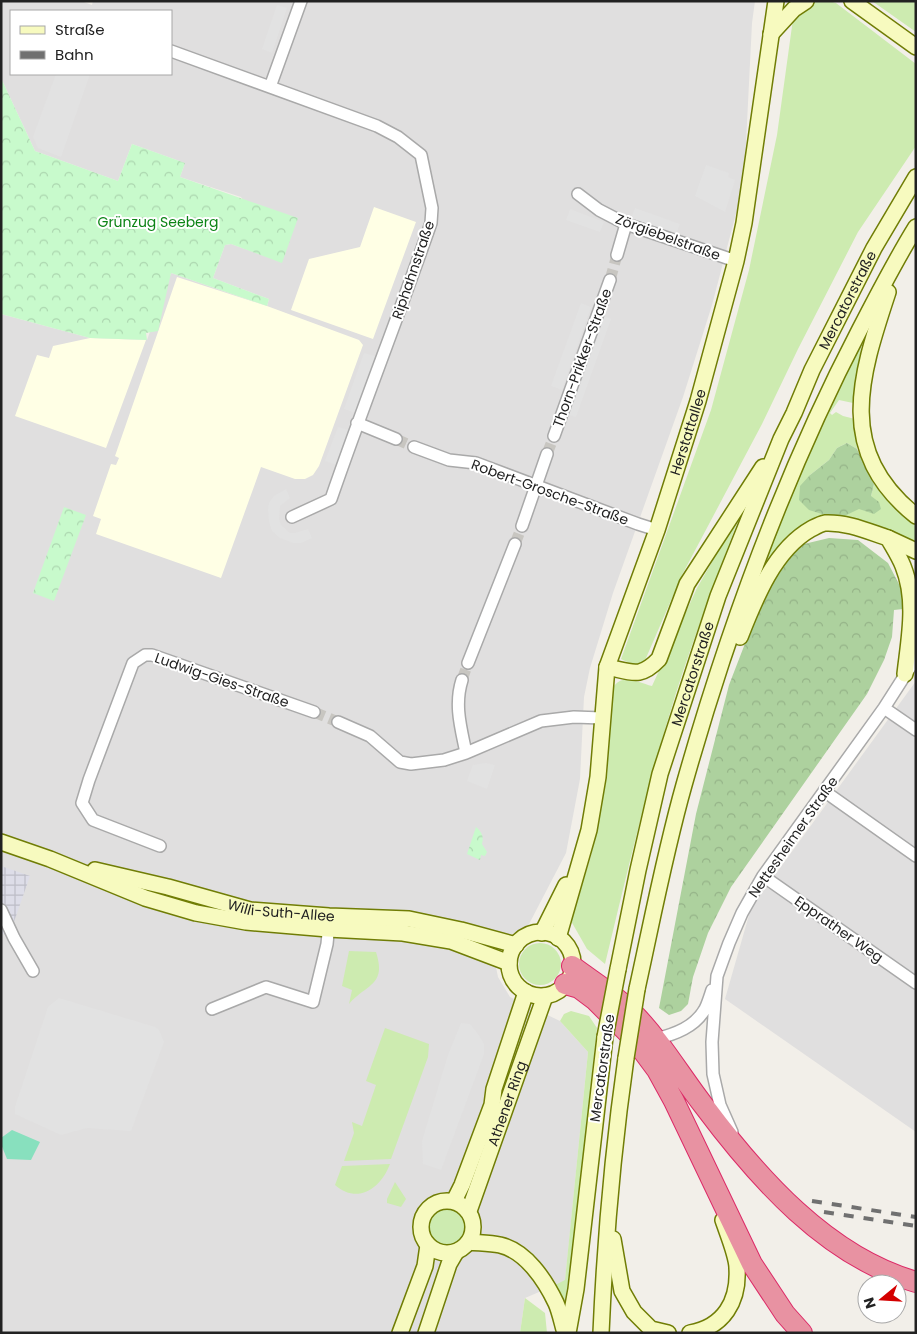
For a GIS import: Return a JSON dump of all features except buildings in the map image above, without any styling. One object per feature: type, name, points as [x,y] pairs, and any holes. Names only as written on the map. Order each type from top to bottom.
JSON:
[{"type":"highway","points":[[569,975],[632,1012],[656,1039],[704,1106],[759,1173],[815,1228],[846,1249],[901,1278],[916,1282]]},
{"type":"highway","points":[[569,975],[579,988],[595,1000],[634,1039],[657,1070],[674,1100],[752,1264],[785,1314],[802,1333]]},
{"type":"main road","name":"Herstattallee","points":[[558,938],[589,830],[598,777],[608,667],[657,530],[698,400],[736,261],[744,223],[776,1]]},
{"type":"main road","points":[[772,34],[794,9],[806,1]]},
{"type":"main road","points":[[852,1],[916,48]]},
{"type":"main road","name":"Mercatorstraße","points":[[566,1333],[576,1289],[605,1037],[638,870],[660,774],[718,596],[781,439],[812,370],[874,248],[916,177]]},
{"type":"main road","name":"Mercatorstraße","points":[[608,1210],[616,1126],[637,989],[661,875],[697,740],[742,601],[789,480],[835,377],[916,227]]},
{"type":"main road","points":[[902,250],[872,340],[864,375],[861,416],[867,453],[880,479],[910,507],[916,516]]},
{"type":"main road","points":[[608,667],[638,674],[651,667],[659,659],[687,584],[781,439]]},
{"type":"main road","points":[[697,740],[757,594],[780,558],[798,536],[822,523],[846,524],[888,538],[916,551]]},
{"type":"main road","points":[[888,538],[903,565],[910,591],[912,619],[905,674]]},
{"type":"main road","name":"Willi-Suth-Allee","points":[[1,842],[50,859],[168,887],[250,910],[451,941],[509,963]]},
{"type":"main road","name":"Herstattallee","points":[[542,932],[580,856]]},
{"type":"main road","name":"Willi-Suth-Allee","points":[[329,923],[409,919],[516,944]]},
{"type":"main road","points":[[542,932],[558,938],[570,953],[569,975],[553,994],[535,996],[526,992],[513,980],[510,972],[509,963],[512,950],[523,938],[532,934],[542,932]]},
{"type":"main road","name":"Athener Ring","points":[[454,1201],[462,1185],[492,1105],[494,1089],[526,992]]},
{"type":"main road","name":"Athener Ring","points":[[469,1242],[474,1228],[469,1211],[545,996]]},
{"type":"main road","points":[[690,1333],[720,1321],[734,1298],[737,1267],[699,1152]]},
{"type":"main road","points":[[456,1252],[441,1253],[428,1245],[422,1235],[421,1224],[425,1213],[433,1204],[438,1202],[454,1201],[469,1211]]},
{"type":"main road","points":[[601,1333],[608,1210]]},
{"type":"main road","points":[[608,1210],[622,1291],[634,1312],[651,1329],[668,1333]]},
{"type":"main road","points":[[426,1333],[449,1264],[456,1252],[469,1242],[501,1246],[516,1252],[529,1262],[541,1277],[556,1304],[566,1333]]},
{"type":"main road","points":[[400,1333],[425,1266],[428,1245]]},
{"type":"street","points":[[270,87],[301,1]]},
{"type":"street","name":"Riphahnstraße","points":[[172,51],[377,126],[398,137],[421,155],[432,208],[431,223],[406,296],[356,423],[331,499],[292,517]]},
{"type":"street","name":"Zörgiebelstraße","points":[[578,194],[599,210],[626,224],[736,261]]},
{"type":"street","points":[[617,255],[626,224]]},
{"type":"street","name":"Thorn-Prikker-Straße","points":[[554,436],[610,280]]},
{"type":"street","points":[[356,423],[396,439]]},
{"type":"street","name":"Robert-Grosche-Straße","points":[[414,447],[449,460],[476,462],[657,530]]},
{"type":"street","points":[[522,526],[548,454]]},
{"type":"street","points":[[468,663],[515,544]]},
{"type":"street","name":"Ludwig-Gies-Straße","points":[[160,846],[93,820],[82,803],[133,662],[146,655],[152,655],[314,712]]},
{"type":"street","name":"Nettesheimer Straße","points":[[759,1173],[732,1133],[720,1105],[713,1074],[712,1042],[717,976],[742,913],[763,876],[884,708],[916,658]]},
{"type":"street","points":[[462,680],[457,702],[466,752]]},
{"type":"street","points":[[884,708],[916,730]]},
{"type":"street","points":[[338,722],[370,736],[400,762],[411,764],[444,760],[541,721],[574,717],[602,718]]},
{"type":"street","points":[[824,791],[916,856]]},
{"type":"street","name":"Epprather Weg","points":[[763,876],[916,983]]},
{"type":"street","points":[[1,910],[33,971]]},
{"type":"street","points":[[212,1009],[266,987],[313,1002],[327,944],[329,923]]},
{"type":"street","points":[[1,932],[14,938]]},
{"type":"street","points":[[656,1039],[689,1026],[705,1009],[717,976]]},
{"type":"shaded area","points":[[2,1],[81,1],[92,5],[93,1],[755,1],[752,23],[744,183],[712,305],[683,397],[613,593],[590,668],[584,697],[580,779],[566,853],[528,926],[506,937],[495,962],[498,977],[510,997],[560,1021],[588,1052],[565,1281],[525,1298],[520,1333],[1,1333],[1,314],[90,338],[147,340],[171,273],[267,306],[269,299],[213,278],[225,245],[231,244],[282,262],[241,197],[180,177],[185,163],[132,144],[118,181],[35,151],[1,78]]},
{"type":"shaded area","points":[[277,5],[287,8],[272,53],[262,49]]},
{"type":"shaded area","points":[[56,75],[90,75],[61,157],[38,148],[33,137]]},
{"type":"shaded area","points":[[706,165],[729,173],[728,177],[735,180],[725,212],[695,196]]},
{"type":"shaded area","points":[[374,207],[416,222],[373,339],[291,310],[309,259],[360,247]]},
{"type":"shaded area","points":[[635,208],[680,224],[676,234],[631,218]]},
{"type":"shaded area","points":[[570,209],[604,222],[600,232],[566,220]]},
{"type":"shaded area","points":[[177,277],[267,306],[359,340],[363,345],[319,466],[313,475],[305,479],[295,479],[261,467],[221,578],[96,534],[101,519],[93,516],[111,464],[116,465],[119,458],[115,456]]},
{"type":"shaded area","points":[[581,303],[591,307],[562,390],[551,386]]},
{"type":"shaded area","points":[[601,315],[611,319],[576,417],[566,414]]},
{"type":"shaded area","points":[[90,338],[146,340],[106,448],[15,416],[37,355],[49,358],[53,346]]},
{"type":"shaded area","points":[[364,353],[375,356],[355,413],[344,409]]},
{"type":"shaded area","points":[[338,427],[349,430],[337,465],[325,461]]},
{"type":"shaded area","points":[[286,489],[290,498],[280,506],[279,519],[281,525],[290,533],[308,529],[312,538],[301,543],[293,543],[280,538],[272,531],[269,522],[269,503],[274,496]]},
{"type":"shaded area","points":[[916,681],[916,1132],[725,999],[751,908]]},
{"type":"shaded area","points":[[486,763],[495,765],[487,789],[467,781],[473,765]]},
{"type":"shaded area","points":[[1,866],[30,876],[9,936],[1,933]]},
{"type":"shaded area","points":[[59,998],[155,1027],[159,1030],[164,1042],[131,1131],[87,1128],[61,1135],[15,1114],[15,1107],[48,1007]]},
{"type":"shaded area","points":[[461,1023],[470,1024],[478,1034],[484,1044],[484,1054],[441,1170],[423,1164],[422,1141],[448,1055]]},
{"type":"green space","points":[[829,1],[836,3],[916,64],[916,146],[858,232],[762,424],[682,575],[643,665],[638,667],[621,659],[711,410],[749,270],[777,135],[793,19],[812,2]]},
{"type":"green space","points":[[872,1],[916,1],[916,32]]},
{"type":"green space","name":"Grünzug Seeberg","points":[[1,78],[35,151],[118,181],[132,144],[185,163],[180,177],[298,218],[282,263],[231,244],[225,245],[213,278],[269,299],[267,306],[171,273],[158,331],[146,333],[147,340],[90,338],[1,314]]},
{"type":"green space","points":[[862,341],[853,403],[839,400],[830,413],[832,415],[836,412],[855,419],[857,449],[847,443],[837,448],[829,460],[810,475],[871,496],[874,484],[886,499],[916,523],[916,546],[867,524],[801,528],[783,541],[760,570],[802,465],[859,343]]},
{"type":"green space","points":[[847,443],[857,449],[874,484],[871,496],[879,502],[881,509],[874,514],[859,509],[838,519],[809,510],[799,500],[800,486],[810,475],[829,460],[837,448]]},
{"type":"green space","points":[[64,507],[86,515],[54,601],[33,593]]},
{"type":"green space","points":[[742,510],[708,601],[666,726],[638,828],[605,964],[587,949],[571,921],[591,856],[607,777],[612,689],[620,681],[625,680],[652,686],[697,588]]},
{"type":"green space","points":[[829,538],[858,540],[888,563],[902,590],[903,609],[894,610],[892,637],[884,660],[867,694],[731,887],[708,933],[693,977],[688,1004],[681,1011],[669,1015],[659,1008],[696,814],[729,685],[756,615],[771,584],[788,558],[804,544]]},
{"type":"green space","points":[[476,827],[482,835],[482,844],[487,852],[485,856],[481,855],[480,860],[467,854]]},
{"type":"green space","points":[[540,943],[555,949],[561,964],[555,979],[540,985],[525,979],[519,964],[525,949]]},
{"type":"green space","points":[[349,951],[376,952],[379,972],[373,983],[349,1004],[352,990],[342,986]]},
{"type":"green space","points":[[571,1011],[589,1016],[597,1028],[572,1255],[564,1307],[555,1285],[565,1280],[588,1052],[560,1021],[564,1014]]},
{"type":"green space","points":[[385,1028],[429,1044],[428,1057],[391,1159],[344,1161],[354,1133],[352,1122],[362,1126],[376,1085],[366,1081]]},
{"type":"green space","points":[[12,1130],[40,1142],[31,1160],[7,1159],[1,1144],[1,1138]]},
{"type":"green space","points":[[390,1164],[381,1180],[368,1191],[352,1194],[335,1185],[342,1166]]},
{"type":"green space","points":[[395,1182],[406,1199],[401,1207],[387,1203]]},
{"type":"green space","points":[[447,1209],[454,1210],[460,1214],[464,1220],[464,1234],[460,1240],[454,1244],[447,1245],[440,1244],[434,1240],[430,1234],[429,1227],[430,1220],[434,1214],[440,1210]]},
{"type":"green space","points":[[525,1298],[545,1313],[547,1333],[520,1333]]},
{"type":"tunnel","points":[[610,280],[617,255]]},
{"type":"tunnel","points":[[547,454],[554,436]]},
{"type":"tunnel","points":[[396,439],[414,447]]},
{"type":"tunnel","points":[[515,544],[522,526]]},
{"type":"tunnel","points":[[462,680],[468,663]]},
{"type":"tunnel","points":[[314,712],[338,722]]},
{"type":"railway","points":[[812,1201],[916,1217]]},
{"type":"railway","points":[[824,1212],[916,1226]]}]
